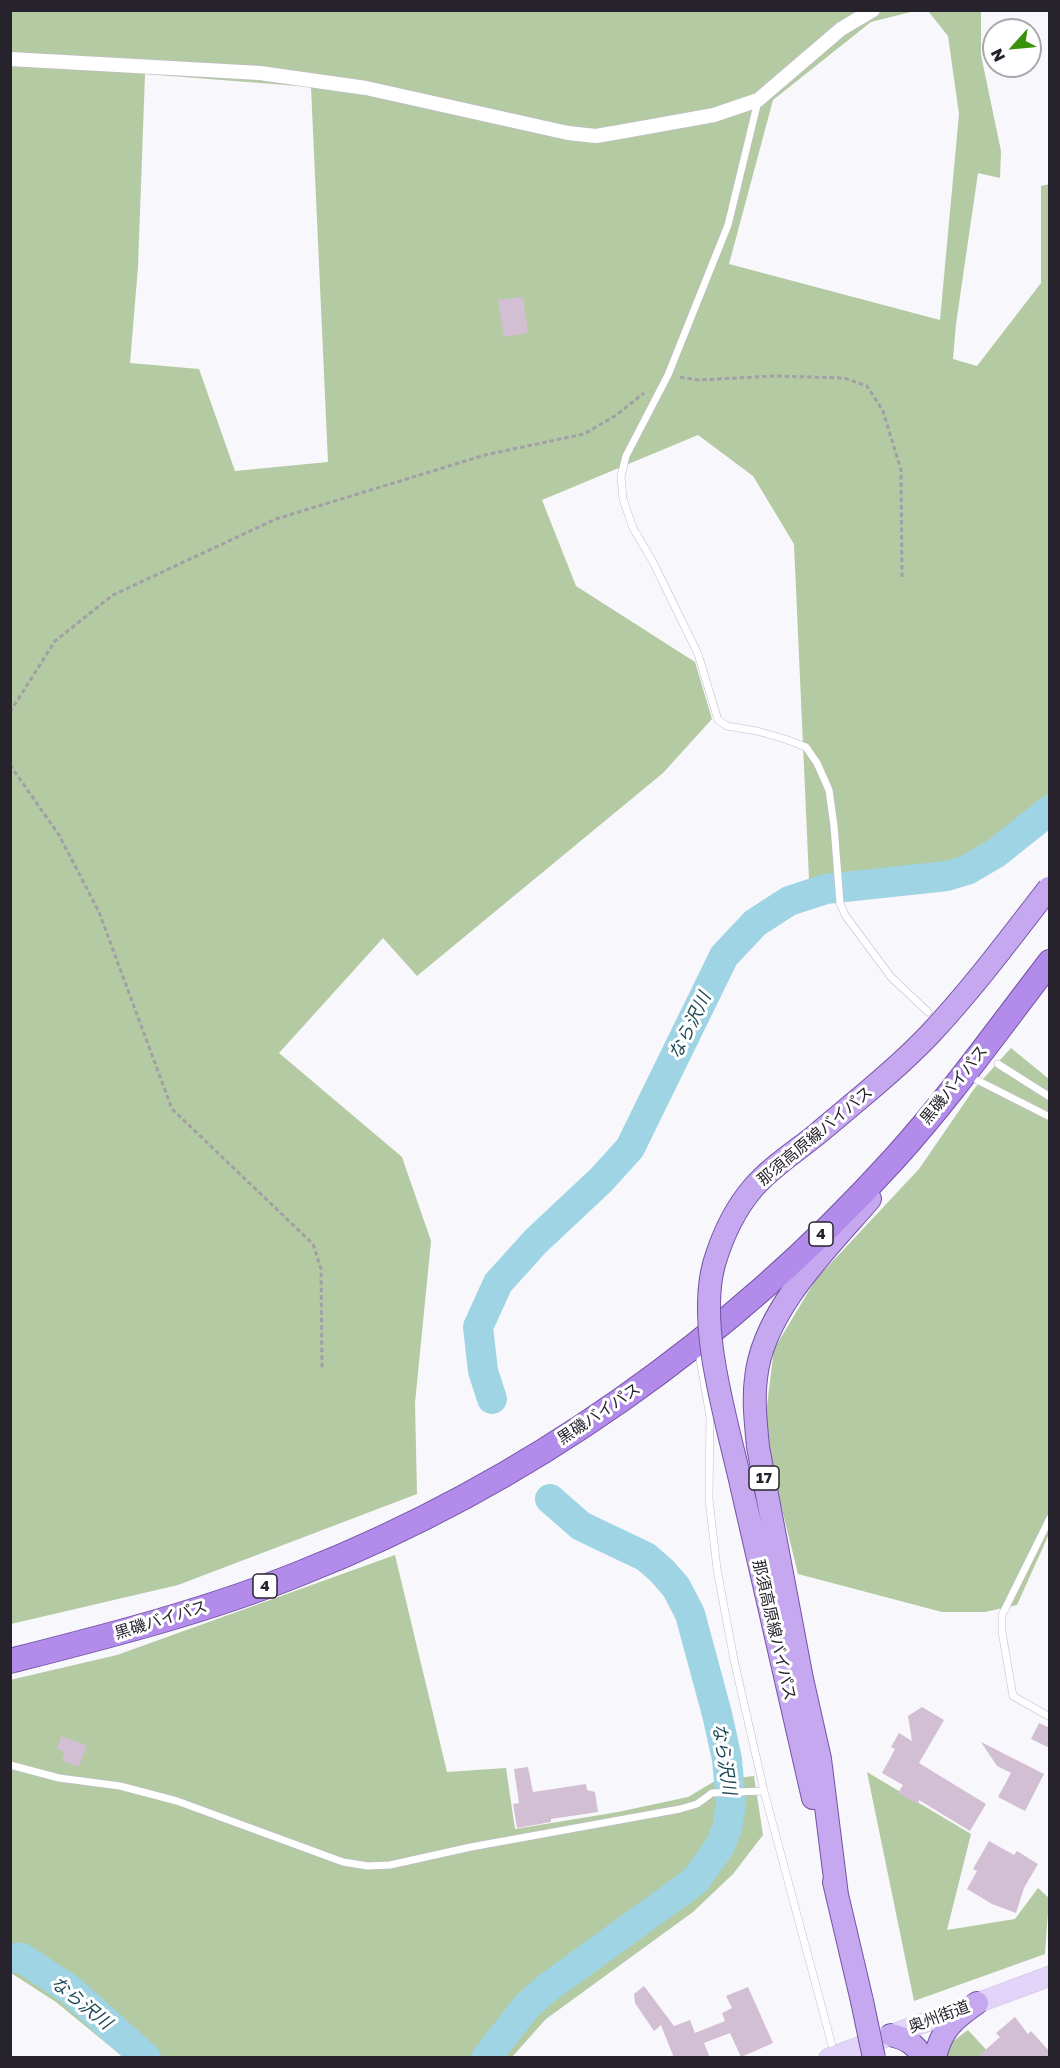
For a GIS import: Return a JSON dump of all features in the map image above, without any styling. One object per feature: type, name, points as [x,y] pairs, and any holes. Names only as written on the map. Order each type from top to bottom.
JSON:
[{"type":"highway","name":"黒磯バイパス","points":[[10,1661],[118,1634],[229,1599],[301,1573],[402,1528],[541,1452],[615,1404],[697,1343],[816,1239],[895,1157],[933,1113],[1050,962]]},
{"type":"main road","name":"那須高原線バイパス","points":[[874,2058],[837,1895],[801,1754],[741,1484],[720,1385],[710,1319],[710,1291],[714,1265],[724,1238],[737,1211],[753,1188],[776,1166],[870,1090],[932,1033],[986,969],[1049,887]]},
{"type":"main road","name":"那須高原線バイパス","points":[[837,1895],[820,1760],[802,1679],[758,1447],[754,1410],[756,1376],[763,1349],[775,1322],[798,1285],[872,1197],[933,1113]]},
{"type":"main road","name":"奥州街道","points":[[832,2056],[1050,1976]]},
{"type":"main road","points":[[935,2058],[940,2039],[948,2026],[977,2003]]},
{"type":"main road","points":[[891,2035],[907,2039],[918,2048],[924,2058]]},
{"type":"street","points":[[10,59],[260,73],[366,88],[568,133],[596,136],[714,115],[758,100],[841,29],[873,10]]},
{"type":"lane","points":[[758,100],[729,225],[668,375],[626,456],[621,476],[622,499],[633,528],[653,562],[698,654],[718,720],[728,726],[757,731],[806,747],[817,763],[829,790],[840,903],[845,915],[891,976],[928,1012]]},
{"type":"lane","points":[[998,1064],[1050,1097]]},
{"type":"lane","points":[[964,1074],[1050,1117]]},
{"type":"lane","points":[[697,1343],[710,1417],[709,1499],[717,1569],[734,1660],[764,1791],[832,2056]]},
{"type":"lane","points":[[1050,1518],[1002,1615],[1002,1632],[1013,1696],[1019,1702],[1050,1717]]},
{"type":"lane","points":[[10,1765],[59,1778],[120,1786],[177,1801],[344,1862],[368,1866],[390,1865],[471,1846],[680,1809],[697,1804],[712,1793],[764,1791]]},
{"type":"path","points":[[10,712],[55,641],[113,595],[276,519],[485,455],[584,434],[615,416],[668,375],[698,380],[774,376],[844,378],[867,386],[883,411],[901,470],[902,579]]},
{"type":"path","points":[[10,765],[59,835],[99,912],[172,1108],[312,1244],[321,1269],[322,1368]]},
{"type":"green space","points":[[10,11],[915,11],[871,22],[773,100],[729,264],[940,320],[959,114],[948,36],[928,11],[981,11],[982,78],[986,78],[1001,151],[1000,178],[978,173],[953,359],[977,366],[1041,283],[1041,186],[1050,184],[1050,792],[1038,808],[965,857],[907,871],[809,879],[794,544],[753,476],[698,435],[542,500],[576,586],[695,662],[712,719],[663,773],[417,976],[383,938],[279,1053],[402,1157],[431,1241],[415,1403],[417,1494],[178,1585],[11,1624]],"holes":[[[145,74],[311,87],[328,462],[235,471],[199,369],[130,363],[138,267]]]},
{"type":"green space","points":[[1011,1048],[1049,1079],[1049,1534],[1017,1605],[985,1612],[942,1612],[798,1574],[772,1469],[766,1413],[774,1349],[816,1279],[919,1169],[974,1089]]},
{"type":"green space","points":[[395,1555],[447,1772],[506,1768],[515,1829],[618,1812],[688,1797],[715,1781],[754,1776],[763,1835],[733,1874],[693,1912],[546,2019],[512,2057],[123,2057],[56,2002],[11,1973],[10,1680],[117,1655]]},
{"type":"green space","points":[[867,1772],[971,1834],[947,1930],[1015,1919],[1038,1888],[1049,1898],[1045,1954],[914,2001]]},
{"type":"green space","points":[[968,2030],[993,2057],[947,2058],[949,2044]]},
{"type":"building","points":[[523,297],[528,333],[504,337],[498,300]]},
{"type":"building","points":[[922,1707],[944,1720],[919,1763],[986,1804],[970,1831],[919,1800],[918,1804],[898,1793],[903,1785],[882,1773],[895,1749],[891,1747],[899,1733],[912,1741],[908,1716]]},
{"type":"building","points":[[1039,1723],[1050,1728],[1050,1748],[1031,1739]]},
{"type":"building","points":[[61,1736],[87,1745],[79,1767],[62,1761],[65,1752],[57,1749]]},
{"type":"building","points":[[981,1742],[1044,1774],[1025,1811],[998,1797],[1011,1773],[997,1766]]},
{"type":"building","points":[[528,1767],[533,1792],[586,1784],[587,1790],[595,1792],[598,1812],[551,1819],[551,1822],[517,1828],[513,1804],[519,1803],[514,1769]]},
{"type":"building","points":[[989,1841],[1014,1855],[1017,1851],[1038,1864],[1024,1888],[1016,1913],[992,1904],[967,1889],[977,1871],[973,1869]]},
{"type":"building","points":[[644,1986],[674,2026],[690,2020],[695,2033],[725,2021],[722,2013],[732,2008],[726,1996],[748,1987],[773,2043],[741,2057],[730,2033],[704,2043],[710,2058],[674,2058],[661,2025],[654,2031],[635,2003],[634,1994]]},
{"type":"building","points":[[1015,2017],[1028,2034],[1031,2031],[1050,2052],[1050,2058],[976,2058],[1000,2037],[996,2033]]},
{"type":"waterway","name":"なら沢川","points":[[492,1399],[483,1371],[478,1327],[498,1283],[536,1241],[601,1180],[630,1148],[724,956],[755,923],[789,901],[826,889],[947,876],[967,870],[996,853],[1050,810]]},
{"type":"waterway","name":"なら沢川","points":[[486,2058],[526,2007],[547,1988],[695,1881],[720,1846],[727,1828],[731,1804],[727,1759],[717,1714],[690,1614],[676,1587],[646,1557],[581,1526],[550,1499]]},
{"type":"waterway","name":"なら沢川","points":[[10,1958],[22,1958],[69,1989],[146,2058]]}]
